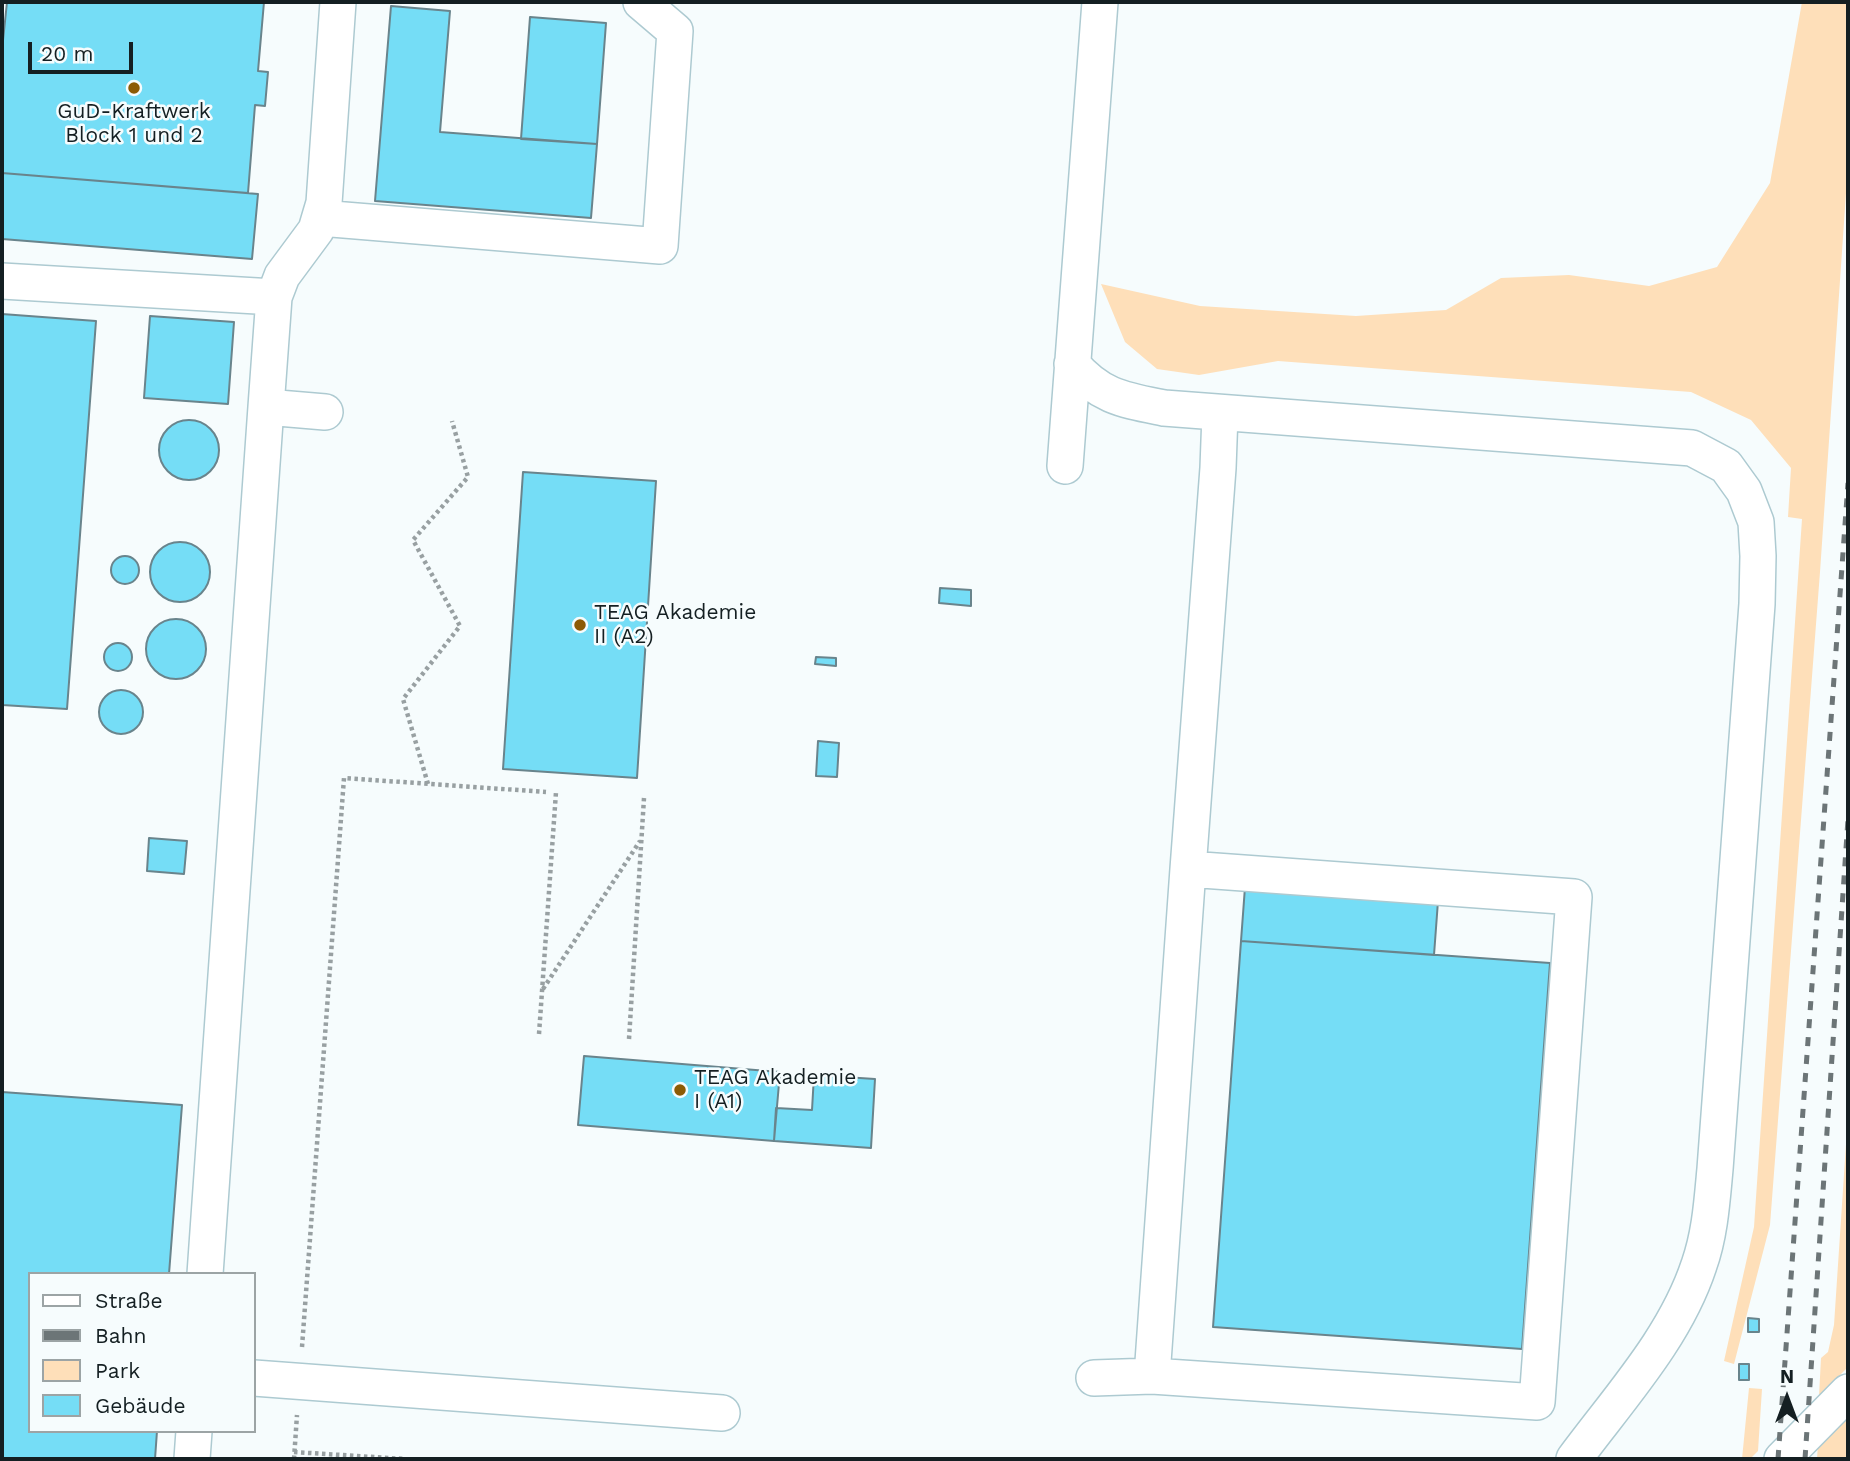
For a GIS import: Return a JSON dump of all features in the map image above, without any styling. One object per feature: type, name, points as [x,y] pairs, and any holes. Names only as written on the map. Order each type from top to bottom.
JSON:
[{"type":"street","points":[[205,1272],[274,297],[282,276],[308,244],[320,218],[326,187],[338,2]]},
{"type":"street","points":[[320,218],[660,246],[675,31],[641,2]]},
{"type":"street","points":[[1065,466],[1100,2]]},
{"type":"street","points":[[2,281],[274,297]]},
{"type":"street","points":[[1072,364],[1088,383],[1119,398],[1164,408],[1692,448],[1726,466],[1744,491],[1756,522],[1757,604],[1709,1220],[1700,1264],[1681,1309],[1659,1345],[1574,1459]]},
{"type":"street","points":[[266,407],[325,412]]},
{"type":"street","points":[[1152,1376],[1220,414]]},
{"type":"street","points":[[1094,1378],[1152,1376],[1537,1402],[1574,897],[1188,869]]},
{"type":"street","points":[[256,1378],[722,1413]]},
{"type":"street","points":[[1782,1459],[1848,1392]]},
{"type":"street","points":[[192,1459],[194,1433]]},
{"type":"path","points":[[428,784],[403,699],[460,625],[413,540],[468,477],[452,421]]},
{"type":"path","points":[[301,1355],[344,778],[546,792]]},
{"type":"path","points":[[539,1034],[556,792]]},
{"type":"path","points":[[629,1039],[644,798]]},
{"type":"path","points":[[542,989],[642,838]]},
{"type":"path","points":[[294,1459],[297,1410]]},
{"type":"path","points":[[294,1451],[405,1459]]},
{"type":"green space","points":[[1802,2],[1848,2],[1848,164],[1770,1225],[1734,1364],[1724,1361],[1754,1227],[1802,519],[1788,517],[1791,468],[1751,420],[1691,392],[1278,361],[1199,375],[1157,369],[1125,342],[1101,284],[1200,306],[1356,316],[1446,310],[1501,278],[1569,275],[1649,286],[1717,267],[1770,183]]},
{"type":"green space","points":[[1848,1114],[1848,1367],[1819,1396],[1821,1358],[1828,1352],[1834,1325]]},
{"type":"green space","points":[[1749,1388],[1762,1389],[1758,1451],[1750,1459],[1742,1459]]},
{"type":"green space","points":[[1848,1417],[1848,1459],[1817,1459],[1818,1443]]},
{"type":"building","name":"GuD-Kraftwerk Block 1 und 2","points":[[7,2],[264,2],[258,71],[268,72],[265,106],[255,105],[248,193],[2,173],[2,50]]},
{"type":"building","points":[[391,6],[450,11],[440,132],[597,144],[591,218],[375,201]]},
{"type":"building","points":[[530,17],[606,23],[597,144],[521,139]]},
{"type":"building","points":[[2,173],[258,194],[252,259],[2,239]]},
{"type":"building","points":[[2,314],[96,321],[67,709],[2,705]]},
{"type":"building","points":[[150,316],[234,322],[228,404],[144,398]]},
{"type":"building","points":[[183,420],[195,420],[214,433],[219,450],[217,462],[206,475],[195,480],[183,480],[164,467],[159,456],[159,444],[172,425]]},
{"type":"building","name":"TEAG Akademie II (A2)","points":[[523,472],[656,481],[637,778],[503,769]]},
{"type":"building","points":[[174,542],[186,542],[205,555],[210,572],[208,584],[197,597],[186,602],[174,602],[155,589],[150,578],[150,566],[163,547]]},
{"type":"building","points":[[125,556],[135,560],[139,570],[135,580],[125,584],[115,580],[111,570],[115,560]]},
{"type":"building","points":[[940,588],[971,590],[971,606],[939,603]]},
{"type":"building","points":[[170,619],[182,619],[201,632],[206,649],[204,661],[193,674],[182,679],[170,679],[151,666],[146,655],[146,643],[159,624]]},
{"type":"building","points":[[118,643],[128,647],[132,657],[128,667],[118,671],[108,667],[104,657],[108,647]]},
{"type":"building","points":[[816,657],[836,658],[836,666],[815,664]]},
{"type":"building","points":[[121,690],[136,697],[143,712],[136,727],[121,734],[106,727],[99,712],[106,697]]},
{"type":"building","points":[[818,741],[839,743],[837,777],[816,776]]},
{"type":"building","points":[[149,838],[187,841],[184,874],[147,871]]},
{"type":"building","points":[[1245,887],[1438,901],[1434,955],[1241,941]]},
{"type":"building","points":[[1241,941],[1550,963],[1522,1349],[1213,1327]]},
{"type":"building","name":"TEAG Akademie I (A1)","points":[[584,1056],[780,1072],[774,1141],[578,1125]]},
{"type":"building","points":[[814,1075],[875,1079],[871,1148],[774,1141],[776,1108],[812,1110]]},
{"type":"building","points":[[2,1092],[182,1105],[169,1272],[28,1272],[28,1433],[157,1433],[155,1459],[2,1459]]},
{"type":"building","points":[[1748,1318],[1759,1319],[1759,1332],[1748,1332]]},
{"type":"building","points":[[1739,1364],[1749,1364],[1749,1380],[1739,1380]]},
{"type":"railway","points":[[1778,1459],[1848,483]]},
{"type":"railway","points":[[1805,1459],[1848,819]]},
{"type":"place","name":"GuD-Kraftwerk Block 1 und 2","points":[[134,88]]},
{"type":"place","name":"TEAG Akademie II (A2)","points":[[580,625]]},
{"type":"place","name":"TEAG Akademie I (A1)","points":[[680,1090]]}]
